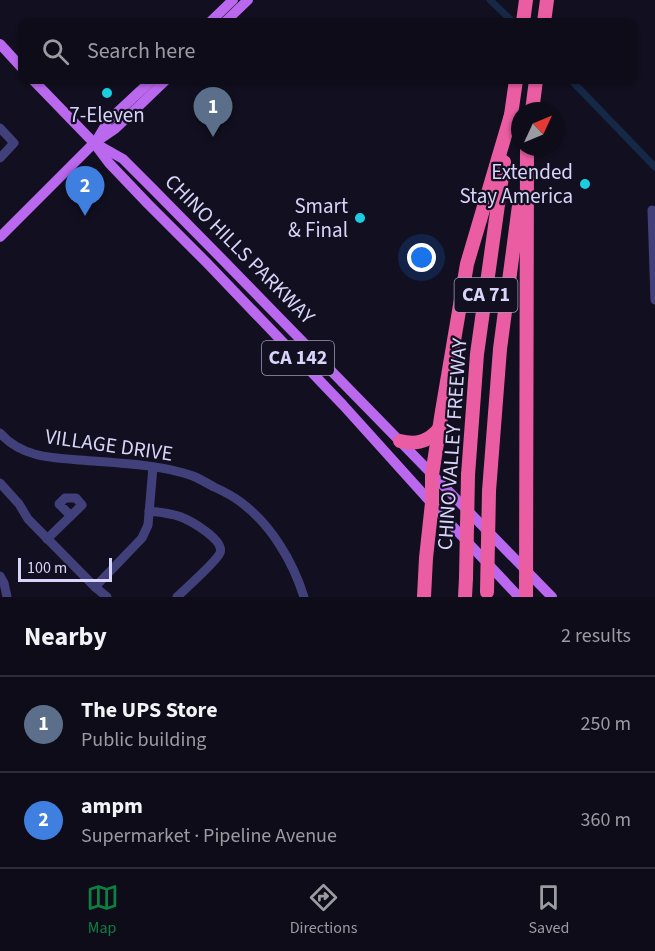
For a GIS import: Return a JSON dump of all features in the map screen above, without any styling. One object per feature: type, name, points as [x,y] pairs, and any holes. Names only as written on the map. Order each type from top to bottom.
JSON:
[{"type":"highway","points":[[524,18],[526,0]]},
{"type":"highway","points":[[545,18],[547,0]]},
{"type":"highway","name":"CHINO VALLEY FREEWAY","points":[[513,102],[515,84]]},
{"type":"highway","points":[[533,102],[535,84]]},
{"type":"highway","points":[[424,597],[432,503],[432,475],[467,264],[511,115]]},
{"type":"highway","name":"CHINO VALLEY FREEWAY","points":[[465,597],[468,475],[477,354],[511,115]]},
{"type":"highway","name":"CHINO VALLEY FREEWAY","points":[[487,594],[489,491],[500,349],[526,156]]},
{"type":"highway","points":[[526,597],[527,156]]},
{"type":"highway","points":[[400,441],[409,444],[426,441],[439,429]]},
{"type":"main road","points":[[214,18],[233,0]]},
{"type":"main road","points":[[229,18],[248,0]]},
{"type":"main road","points":[[0,44],[18,64]]},
{"type":"main road","name":"CHINO HILLS PARKWAY","points":[[37,84],[94,143],[109,163],[344,405],[519,597]]},
{"type":"main road","points":[[94,143],[108,121],[148,84]]},
{"type":"main road","points":[[0,237],[94,143],[116,128],[162,84]]},
{"type":"main road","name":"CHINO HILLS PARKWAY","points":[[94,143],[123,159],[552,597]]},
{"type":"street","points":[[0,128],[14,143],[0,158]]},
{"type":"street","points":[[652,210],[655,300]]},
{"type":"street","name":"VILLAGE DRIVE","points":[[0,433],[15,446],[41,457],[153,467],[194,476],[242,503],[259,519],[276,539],[298,578],[304,597]]},
{"type":"street","points":[[95,587],[142,538],[148,525],[153,467]]},
{"type":"street","points":[[0,483],[19,504],[28,519],[107,597]]},
{"type":"street","points":[[148,511],[181,517],[215,538],[220,547],[215,560],[177,597]]},
{"type":"street","points":[[47,539],[71,516]]},
{"type":"street","points":[[0,576],[7,597]]},
{"type":"waterway","points":[[490,0],[509,18]]},
{"type":"waterway","points":[[575,84],[655,167]]},
{"type":"place","name":"7-Eleven","points":[[107,93]]},
{"type":"place","name":"The UPS Store","points":[[213,137]]},
{"type":"place","name":"Extended Stay America","points":[[585,184]]},
{"type":"place","name":"ampm","points":[[85,216]]},
{"type":"place","name":"Smart & Final","points":[[360,218]]}]
